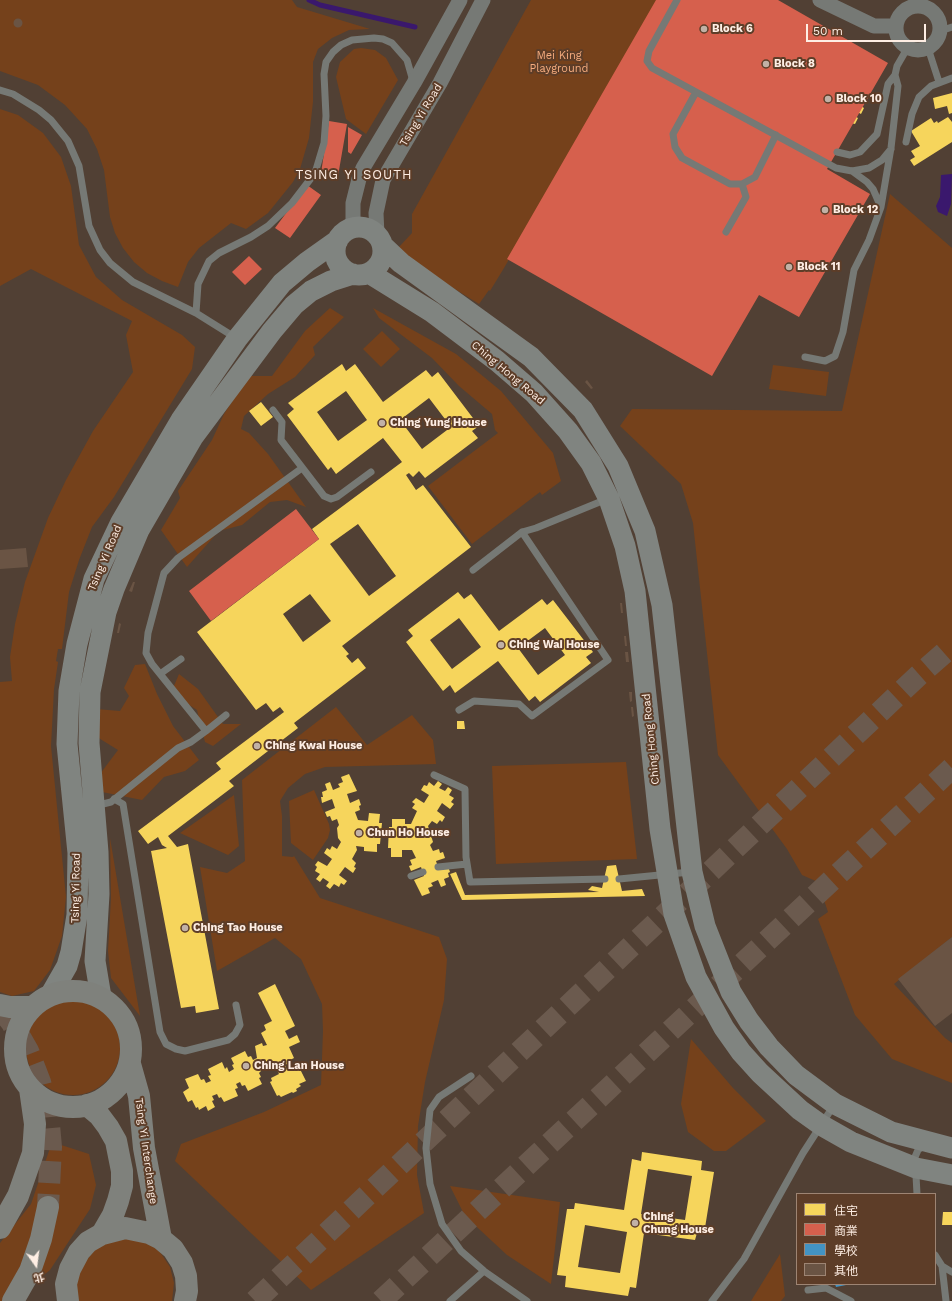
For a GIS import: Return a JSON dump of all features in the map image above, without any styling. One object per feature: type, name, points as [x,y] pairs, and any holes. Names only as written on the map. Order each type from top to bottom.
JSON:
[{"type":"main road","points":[[380,241],[382,259],[374,270],[361,274],[346,271],[338,262],[336,251],[346,234],[362,228],[370,230],[401,263],[531,357],[583,410],[618,466],[645,531],[662,605],[692,872],[705,926],[731,992],[749,1021],[769,1047],[796,1075],[835,1104],[891,1132],[952,1148]]},
{"type":"main road","name":"Tsing Yi Road","points":[[51,994],[67,966],[71,952],[77,915],[78,853],[67,744],[69,691],[85,610],[94,579],[120,522],[181,420],[237,339],[282,283],[307,262],[346,234]]},
{"type":"main road","name":"Tsing Yi Road","points":[[101,997],[96,961],[99,887],[98,852],[88,743],[90,692],[106,612],[114,589],[135,538],[193,437],[272,331],[294,304],[311,291],[331,281],[361,274]]},
{"type":"main road","name":"Ching Hong Road","points":[[361,274],[432,312],[497,361],[534,393],[550,409],[580,446],[591,463],[609,499],[625,546],[635,591],[666,875],[674,914],[683,943],[696,977],[712,1009],[741,1052],[760,1073],[800,1110],[821,1125],[851,1142],[916,1168],[952,1175]]},
{"type":"main road","name":"Tsing Yi Interchange","points":[[67,990],[78,990],[101,997],[118,1010],[129,1030],[132,1041],[130,1064],[124,1078],[114,1090],[102,1100],[87,1105],[61,1106],[48,1102],[30,1089],[8,1059],[14,1051],[16,1034],[22,1019],[32,1007],[51,994],[67,990]]},
{"type":"main road","points":[[0,1005],[10,1007],[32,1007]]},
{"type":"main road","name":"Tsing Yi Interchange","points":[[130,1064],[139,1096],[144,1148],[161,1239]]},
{"type":"main road","points":[[0,1228],[18,1196],[33,1153],[35,1124],[30,1089]]},
{"type":"main road","points":[[87,1105],[99,1115],[116,1141],[122,1171],[122,1186],[118,1201],[113,1215],[102,1234]]},
{"type":"main road","points":[[13,1301],[30,1270],[41,1238],[48,1207]]},
{"type":"main road","points":[[68,1301],[66,1284],[70,1268],[79,1252],[88,1242],[111,1230],[133,1229],[149,1232],[161,1239],[173,1249],[182,1263],[186,1276],[187,1291],[185,1301]]},
{"type":"street","name":"Tsing Yi Road","points":[[346,234],[359,179],[369,157],[414,83],[460,0]]},
{"type":"street","name":"Tsing Yi Road","points":[[380,241],[376,213],[383,180],[440,83],[483,0]]},
{"type":"street","points":[[820,0],[874,26],[896,26]]},
{"type":"street","points":[[915,3],[934,12],[940,24],[946,29],[928,48],[918,50],[908,47],[900,40],[896,26],[897,20],[904,10],[915,3]]},
{"type":"lane","points":[[677,0],[651,47],[647,61],[652,68],[836,168],[852,171],[861,170],[876,164],[891,148]]},
{"type":"lane","points":[[196,313],[198,284],[204,267],[209,261],[219,253],[251,237],[268,226],[292,203],[315,173],[324,143],[326,116],[323,86],[326,62],[333,52],[341,45],[352,40],[374,38],[392,43],[407,60],[414,83]]},
{"type":"lane","points":[[837,152],[850,155],[860,152],[877,134],[888,84],[895,75],[897,66],[908,47]]},
{"type":"lane","points":[[928,48],[938,82]]},
{"type":"lane","points":[[805,357],[825,361],[835,356],[843,332],[854,270],[869,240],[881,207],[891,148],[898,86],[895,75]]},
{"type":"lane","points":[[906,142],[915,105],[925,91],[938,82],[952,78]]},
{"type":"lane","points":[[0,90],[13,94],[28,102],[51,120],[68,141],[79,166],[85,212],[89,226],[97,244],[110,263],[120,273],[150,291],[196,313],[237,339]]},
{"type":"lane","points":[[696,92],[674,134],[675,147],[682,158],[730,184],[742,184],[755,177],[776,135]]},
{"type":"lane","points":[[852,171],[867,182],[873,189],[881,207]]},
{"type":"lane","points":[[726,232],[746,197],[742,184]]},
{"type":"lane","points":[[273,410],[282,422],[281,440],[324,496],[331,499],[338,497],[371,472]]},
{"type":"lane","points":[[206,731],[160,674],[146,653],[148,633],[164,573],[178,558],[302,468]]},
{"type":"lane","points":[[473,570],[522,532],[536,528],[609,499]]},
{"type":"lane","points":[[459,710],[474,701],[519,704],[532,716],[608,660],[522,532]]},
{"type":"lane","points":[[160,674],[181,659]]},
{"type":"lane","points":[[93,807],[108,804],[178,748],[191,742],[226,715]]},
{"type":"lane","points":[[434,775],[465,789],[467,864],[470,882],[605,879]]},
{"type":"lane","points":[[114,799],[123,804],[160,1032],[166,1044],[176,1049],[185,1051],[228,1040],[235,1034],[240,1024],[236,1004]]},
{"type":"lane","points":[[438,867],[467,864]]},
{"type":"lane","points":[[411,876],[423,872]]},
{"type":"lane","points":[[619,879],[692,872]]},
{"type":"lane","points":[[470,1076],[439,1096],[430,1110],[426,1148],[430,1184],[442,1224],[461,1251],[484,1271],[527,1301]]},
{"type":"lane","points":[[712,1301],[744,1259],[803,1153],[835,1104]]},
{"type":"lane","points":[[917,1193],[915,1157],[918,1150],[930,1143]]},
{"type":"lane","points":[[936,1257],[942,1266],[946,1301]]},
{"type":"lane","points":[[942,1266],[952,1272]]},
{"type":"lane","points":[[450,1301],[484,1271]]},
{"type":"lane","points":[[808,1290],[826,1288],[851,1301]]},
{"type":"green space","points":[[0,0],[292,0],[297,7],[370,29],[349,30],[332,38],[318,49],[313,62],[313,102],[309,138],[300,169],[293,182],[268,213],[246,229],[231,223],[199,248],[188,262],[178,287],[147,273],[134,262],[123,248],[115,233],[110,217],[104,170],[97,149],[87,129],[65,105],[38,85],[0,71]]},
{"type":"green space","name":"Mei King Playground","points":[[531,0],[659,0],[504,268],[490,291],[489,290],[479,304],[405,258],[399,247],[412,233],[412,214]]},
{"type":"green space","points":[[361,48],[375,50],[386,58],[398,80],[366,134],[346,119],[336,77],[340,62],[354,49]]},
{"type":"green space","points":[[0,109],[18,115],[43,133],[61,157],[71,186],[79,245],[96,277],[122,300],[182,335],[195,347],[192,369],[114,497],[92,527],[79,560],[69,592],[62,649],[58,649],[56,661],[58,662],[54,689],[51,746],[66,897],[62,936],[50,970],[34,991],[12,996],[0,992],[0,682],[12,681],[10,657],[15,624],[25,582],[48,518],[66,480],[93,431],[133,372],[126,335],[132,321],[31,269],[0,286]]},
{"type":"green space","points":[[890,194],[952,248],[952,937],[894,984],[945,1038],[952,1043],[952,1083],[892,1059],[855,1015],[818,919],[828,912],[818,882],[802,875],[787,849],[718,755],[693,523],[681,484],[620,426],[632,409],[842,411]]},
{"type":"green space","points":[[330,308],[344,317],[313,347],[315,355],[295,377],[268,394],[244,416],[241,429],[249,433],[268,454],[306,507],[287,500],[270,502],[242,525],[219,531],[187,567],[161,530],[180,498],[178,491],[212,440],[224,414],[249,376],[272,376],[305,331]]},
{"type":"green space","points":[[373,308],[456,354],[501,391],[553,453],[561,481],[542,495],[540,492],[472,544],[428,486],[498,433],[495,430],[492,414],[459,386],[432,358],[379,318]]},
{"type":"green space","points":[[382,331],[400,349],[381,367],[363,349]]},
{"type":"green space","points":[[773,365],[829,372],[826,396],[769,389]]},
{"type":"green space","points":[[145,664],[157,694],[173,726],[199,760],[185,771],[164,777],[142,800],[102,792],[97,778],[118,750],[97,737],[96,709],[120,711],[129,696],[124,688],[135,665]]},
{"type":"green space","points":[[179,674],[198,689],[223,724],[241,724],[213,746],[205,742],[197,710],[171,693]]},
{"type":"green space","points":[[336,707],[367,745],[412,715],[433,740],[436,764],[325,767],[305,774],[288,788],[280,801],[282,816],[282,856],[294,856],[320,898],[439,937],[447,959],[444,1000],[425,1082],[418,1126],[417,1175],[424,1213],[311,1290],[175,1161],[181,1144],[264,1112],[321,1085],[323,1031],[322,1004],[301,959],[275,938],[217,971],[200,867],[227,873],[245,861],[242,780]]},
{"type":"green space","points":[[626,762],[637,859],[496,864],[492,766]]},
{"type":"green space","points":[[314,790],[329,824],[330,830],[328,838],[313,860],[291,843],[289,801]]},
{"type":"green space","points":[[234,795],[239,846],[228,855],[180,833]]},
{"type":"green space","points":[[110,838],[140,1016],[111,978],[108,951],[111,898]]},
{"type":"green space","points":[[73,1001],[91,1005],[106,1015],[116,1030],[120,1048],[116,1066],[106,1081],[91,1091],[73,1095],[55,1091],[40,1081],[30,1066],[26,1048],[30,1030],[40,1015],[55,1005]]},
{"type":"green space","points":[[691,1039],[733,1088],[766,1121],[726,1151],[714,1151],[688,1132],[681,1104]]},
{"type":"green space","points":[[52,1142],[89,1154],[96,1185],[90,1209],[50,1270],[12,1301],[0,1301],[0,1243],[31,1204]]},
{"type":"green space","points":[[450,1186],[560,1202],[551,1284],[507,1255],[465,1216]]},
{"type":"green space","points":[[130,1238],[147,1242],[160,1252],[170,1267],[174,1283],[172,1301],[78,1301],[76,1284],[79,1269],[99,1245]]},
{"type":"green space","points":[[780,1254],[785,1296],[781,1301],[751,1301]]},
{"type":"shaded area","points":[[952,174],[951,204],[947,216],[938,212],[936,206],[940,197],[941,175]]},
{"type":"building: 住宅","points":[[684,0],[696,7],[700,0],[716,0],[711,9],[716,12],[721,3],[734,10],[726,24],[739,31],[737,36],[743,39],[746,35],[759,42],[766,28],[779,35],[774,44],[779,47],[783,38],[796,45],[788,58],[802,66],[799,71],[805,74],[808,70],[821,77],[829,63],[841,70],[836,79],[841,82],[846,73],[858,80],[850,94],[864,101],[861,106],[864,108],[861,114],[843,104],[840,108],[858,118],[855,124],[851,123],[849,127],[836,120],[829,131],[817,124],[821,117],[816,114],[812,121],[800,114],[806,104],[792,96],[795,91],[793,89],[789,88],[787,92],[773,85],[767,96],[755,89],[759,82],[754,79],[750,86],[738,79],[744,69],[730,61],[733,56],[730,54],[727,53],[724,57],[711,50],[705,61],[692,54],[696,47],[691,44],[688,51],[675,44],[681,34],[668,26],[670,21],[668,20],[671,13],[689,23],[692,19],[674,9],[677,2],[681,4]],"holes":[[[718,34],[754,53],[752,58],[716,38]],[[780,69],[816,89],[814,93],[778,73]]]},
{"type":"building: 住宅","points":[[952,93],[952,113],[949,114],[947,106],[935,109],[933,98]]},
{"type":"building: 住宅","points":[[948,117],[952,122],[952,142],[914,166],[910,160],[915,157],[911,151],[920,146],[911,131],[931,118],[934,123],[937,121],[938,123]]},
{"type":"building: 住宅","points":[[832,174],[840,178],[830,195],[835,197],[844,181],[851,185],[849,189],[853,191],[847,202],[858,209],[852,221],[845,217],[842,222],[849,226],[842,238],[830,231],[823,243],[819,241],[814,250],[818,252],[811,264],[824,270],[817,283],[809,279],[807,283],[814,287],[807,300],[795,293],[788,305],[784,303],[782,306],[775,302],[784,285],[780,283],[771,299],[763,295],[765,292],[762,290],[768,278],[757,272],[764,260],[771,264],[774,259],[767,255],[774,243],[785,249],[791,237],[795,239],[800,230],[797,228],[803,217],[792,211],[799,198],[807,202],[809,197],[802,194],[809,182],[820,187],[826,175],[830,177]],"holes":[[[815,221],[819,224],[800,259],[795,257]]]},
{"type":"building: 住宅","points":[[566,228],[578,235],[572,246],[577,249],[583,238],[595,245],[590,254],[602,261],[599,266],[602,268],[598,274],[582,265],[579,269],[596,279],[592,285],[589,283],[587,288],[574,281],[569,291],[556,284],[562,273],[558,270],[552,281],[539,274],[545,264],[533,257],[539,246],[553,254],[555,250],[542,242],[548,231],[560,238]]},
{"type":"building: 住宅","points":[[629,263],[642,270],[636,281],[641,283],[646,273],[659,280],[653,290],[666,296],[663,301],[666,303],[662,309],[645,300],[643,304],[660,313],[656,320],[653,318],[650,322],[638,316],[633,326],[620,319],[626,308],[622,305],[615,316],[603,309],[609,300],[596,293],[599,288],[596,286],[600,280],[616,289],[619,285],[602,276],[606,269],[609,271],[612,266],[624,273]]},
{"type":"building: 住宅","points":[[694,298],[706,305],[700,316],[705,318],[711,308],[723,315],[718,325],[730,331],[724,342],[710,335],[708,339],[721,346],[715,357],[703,350],[697,361],[685,354],[691,343],[686,340],[680,351],[668,344],[674,335],[661,328],[664,323],[661,321],[664,315],[681,324],[684,320],[667,310],[671,304],[674,306],[677,301],[689,308]]},
{"type":"building: 住宅","points":[[342,364],[346,371],[355,364],[383,402],[426,370],[432,377],[438,372],[479,426],[472,431],[478,438],[425,478],[419,471],[413,477],[409,473],[406,475],[416,490],[423,485],[471,547],[342,646],[349,654],[346,656],[352,663],[358,658],[366,668],[294,723],[298,728],[229,781],[234,786],[168,836],[177,847],[188,844],[219,1009],[196,1013],[195,1006],[181,1008],[151,851],[167,848],[162,845],[158,837],[148,844],[138,831],[221,769],[216,763],[284,712],[280,707],[273,712],[266,703],[256,710],[197,632],[319,539],[312,529],[402,462],[383,438],[336,474],[331,467],[328,470],[287,415],[294,409],[288,403]],"holes":[[[346,391],[367,420],[338,441],[317,412]],[[429,398],[451,427],[422,449],[400,420]],[[358,524],[396,576],[369,596],[330,544]],[[310,594],[331,621],[303,642],[283,614]]]},
{"type":"building: 住宅","points":[[261,402],[273,417],[261,426],[249,411]]},
{"type":"building: 住宅","name":"Ching Wai House","points":[[458,592],[464,599],[471,594],[499,631],[542,599],[547,605],[553,600],[593,652],[586,657],[591,663],[540,702],[535,696],[529,701],[498,661],[455,693],[450,685],[443,691],[406,642],[413,636],[408,630]],"holes":[[[459,618],[481,647],[452,669],[430,640]],[[545,628],[565,655],[538,675],[518,648]]]},
{"type":"building: 住宅","points":[[457,721],[464,721],[465,729],[457,729]]},
{"type":"building: 住宅","name":"Chun Ho House","points":[[349,774],[357,791],[347,794],[350,803],[359,799],[361,805],[359,806],[360,810],[355,812],[358,820],[368,821],[369,813],[380,814],[379,823],[382,823],[380,844],[377,844],[377,852],[364,851],[364,847],[356,846],[357,850],[352,859],[356,863],[354,867],[356,868],[353,873],[345,867],[339,875],[347,881],[344,885],[341,883],[339,887],[334,884],[330,889],[326,886],[329,882],[323,878],[320,882],[316,879],[320,874],[315,871],[317,867],[315,865],[318,861],[327,866],[332,859],[324,853],[327,848],[330,850],[332,846],[337,849],[341,842],[338,838],[337,828],[339,825],[337,819],[332,821],[330,816],[327,817],[325,812],[335,808],[332,799],[322,803],[321,797],[323,797],[322,792],[327,790],[325,784],[330,782],[333,790],[340,787],[338,784],[343,782],[341,777]]},
{"type":"building: 住宅","points":[[438,781],[442,784],[439,788],[445,791],[448,787],[452,790],[449,795],[454,798],[451,802],[454,804],[450,809],[442,803],[437,811],[445,817],[442,822],[440,820],[437,824],[432,821],[428,826],[433,842],[430,845],[433,851],[439,849],[440,853],[443,852],[445,858],[436,861],[439,870],[448,866],[450,872],[448,873],[449,877],[444,879],[446,885],[441,887],[438,880],[431,883],[433,886],[428,888],[430,893],[422,896],[414,880],[424,876],[421,867],[411,871],[409,866],[412,865],[410,860],[416,858],[412,850],[402,850],[402,857],[391,857],[391,848],[388,848],[389,827],[392,827],[392,819],[405,819],[405,824],[411,824],[417,811],[412,808],[415,804],[412,802],[416,798],[424,803],[429,795],[421,790],[424,785],[427,786],[429,782],[434,786]]},
{"type":"building: 住宅","points":[[616,865],[622,891],[642,889],[645,896],[462,900],[450,874],[456,872],[465,895],[599,892],[588,890],[592,886],[602,888],[607,866]]},
{"type":"building: 住宅","name":"Ching Lan House","points":[[275,984],[295,1026],[285,1031],[289,1039],[297,1035],[300,1042],[289,1047],[294,1058],[288,1061],[289,1063],[285,1065],[287,1070],[291,1068],[293,1070],[299,1067],[306,1081],[299,1084],[301,1086],[296,1089],[297,1091],[281,1097],[279,1095],[277,1096],[270,1082],[272,1081],[271,1078],[279,1074],[277,1070],[274,1071],[270,1063],[267,1065],[266,1063],[259,1067],[261,1077],[259,1078],[262,1084],[248,1091],[245,1085],[242,1086],[240,1082],[236,1084],[238,1088],[235,1089],[238,1096],[224,1102],[217,1094],[212,1096],[214,1100],[212,1101],[215,1107],[208,1111],[206,1106],[199,1110],[198,1107],[196,1108],[192,1100],[188,1102],[183,1092],[189,1088],[185,1079],[198,1074],[201,1080],[204,1079],[206,1083],[211,1081],[208,1076],[211,1075],[208,1069],[222,1062],[225,1069],[227,1067],[229,1072],[234,1069],[232,1065],[234,1064],[231,1058],[245,1051],[248,1057],[251,1056],[253,1060],[257,1058],[255,1046],[262,1043],[263,1046],[267,1045],[261,1033],[266,1030],[264,1025],[272,1021],[258,993]]},
{"type":"building: 住宅","name":"Ching Chung House","points":[[642,1152],[702,1161],[701,1170],[714,1172],[704,1234],[697,1233],[695,1240],[644,1233],[636,1288],[630,1287],[628,1296],[565,1287],[566,1276],[557,1275],[567,1209],[574,1209],[575,1203],[624,1210],[632,1159],[641,1161]],"holes":[[[648,1169],[692,1176],[685,1220],[641,1214]],[[585,1225],[627,1232],[620,1273],[578,1267]]]},
{"type":"building: 住宅","points":[[943,1212],[952,1212],[952,1225],[942,1225]]},
{"type":"building: 商業","points":[[656,0],[778,0],[888,63],[827,169],[870,194],[799,317],[759,295],[712,376],[507,259]]},
{"type":"building: 商業","points":[[329,121],[347,124],[338,176],[321,173]]},
{"type":"building: 商業","points":[[348,127],[362,135],[351,154],[348,152]]},
{"type":"building: 商業","points":[[307,185],[321,195],[290,238],[275,228]]},
{"type":"building: 商業","points":[[249,256],[262,269],[245,285],[232,272]]},
{"type":"building: 商業","points":[[296,509],[319,539],[211,621],[189,591]]},
{"type":"building: 學校","points":[[835,1285],[846,1285],[836,1287]]},
{"type":"building: 其他","points":[[16,19],[20,19],[22,23],[20,27],[16,27],[14,25],[14,21]]},
{"type":"building: 其他","points":[[587,380],[593,388],[591,389],[585,382]]},
{"type":"building: 其他","points":[[26,548],[28,567],[0,569],[0,550]]},
{"type":"building: 其他","points":[[133,582],[135,582],[132,592],[129,591]]},
{"type":"building: 其他","points":[[620,603],[622,603],[623,613],[621,613]]},
{"type":"building: 其他","points":[[119,623],[121,624],[119,633],[117,633]]},
{"type":"building: 其他","points":[[624,636],[626,636],[627,646],[625,646]]},
{"type":"building: 其他","points":[[625,652],[628,652],[629,662],[626,662]]},
{"type":"building: 其他","points":[[629,692],[632,692],[632,701],[630,702]]},
{"type":"building: 其他","points":[[631,707],[633,707],[634,716],[632,717]]},
{"type":"building: 其他","points":[[952,937],[952,1013],[935,1026],[898,979]]},
{"type":"waterway","points":[[309,0],[320,5],[415,27]]},
{"type":"tunnel","points":[[255,1301],[919,675],[952,646]]},
{"type":"tunnel","points":[[381,1301],[952,768]]},
{"type":"tunnel","points":[[0,1008],[12,1023],[28,1051],[40,1082],[48,1114],[51,1147],[48,1207]]},
{"type":"place","name":"Block 6","points":[[704,29]]},
{"type":"place","name":"Block 8","points":[[766,64]]},
{"type":"place","name":"Block 10","points":[[828,99]]},
{"type":"place","name":"Block 12","points":[[825,210]]},
{"type":"place","name":"Block 11","points":[[789,267]]},
{"type":"place","name":"Ching Yung House","points":[[382,423]]},
{"type":"place","name":"Ching Wai House","points":[[501,645]]},
{"type":"place","name":"Ching Kwai House","points":[[257,746]]},
{"type":"place","name":"Chun Ho House","points":[[359,833]]},
{"type":"place","name":"Ching Tao House","points":[[185,928]]},
{"type":"place","name":"Ching Lan House","points":[[246,1066]]},
{"type":"place","name":"Ching Chung House","points":[[635,1223]]},
{"type":"district","name":"TSING YI SOUTH","points":[[354,175]]}]
